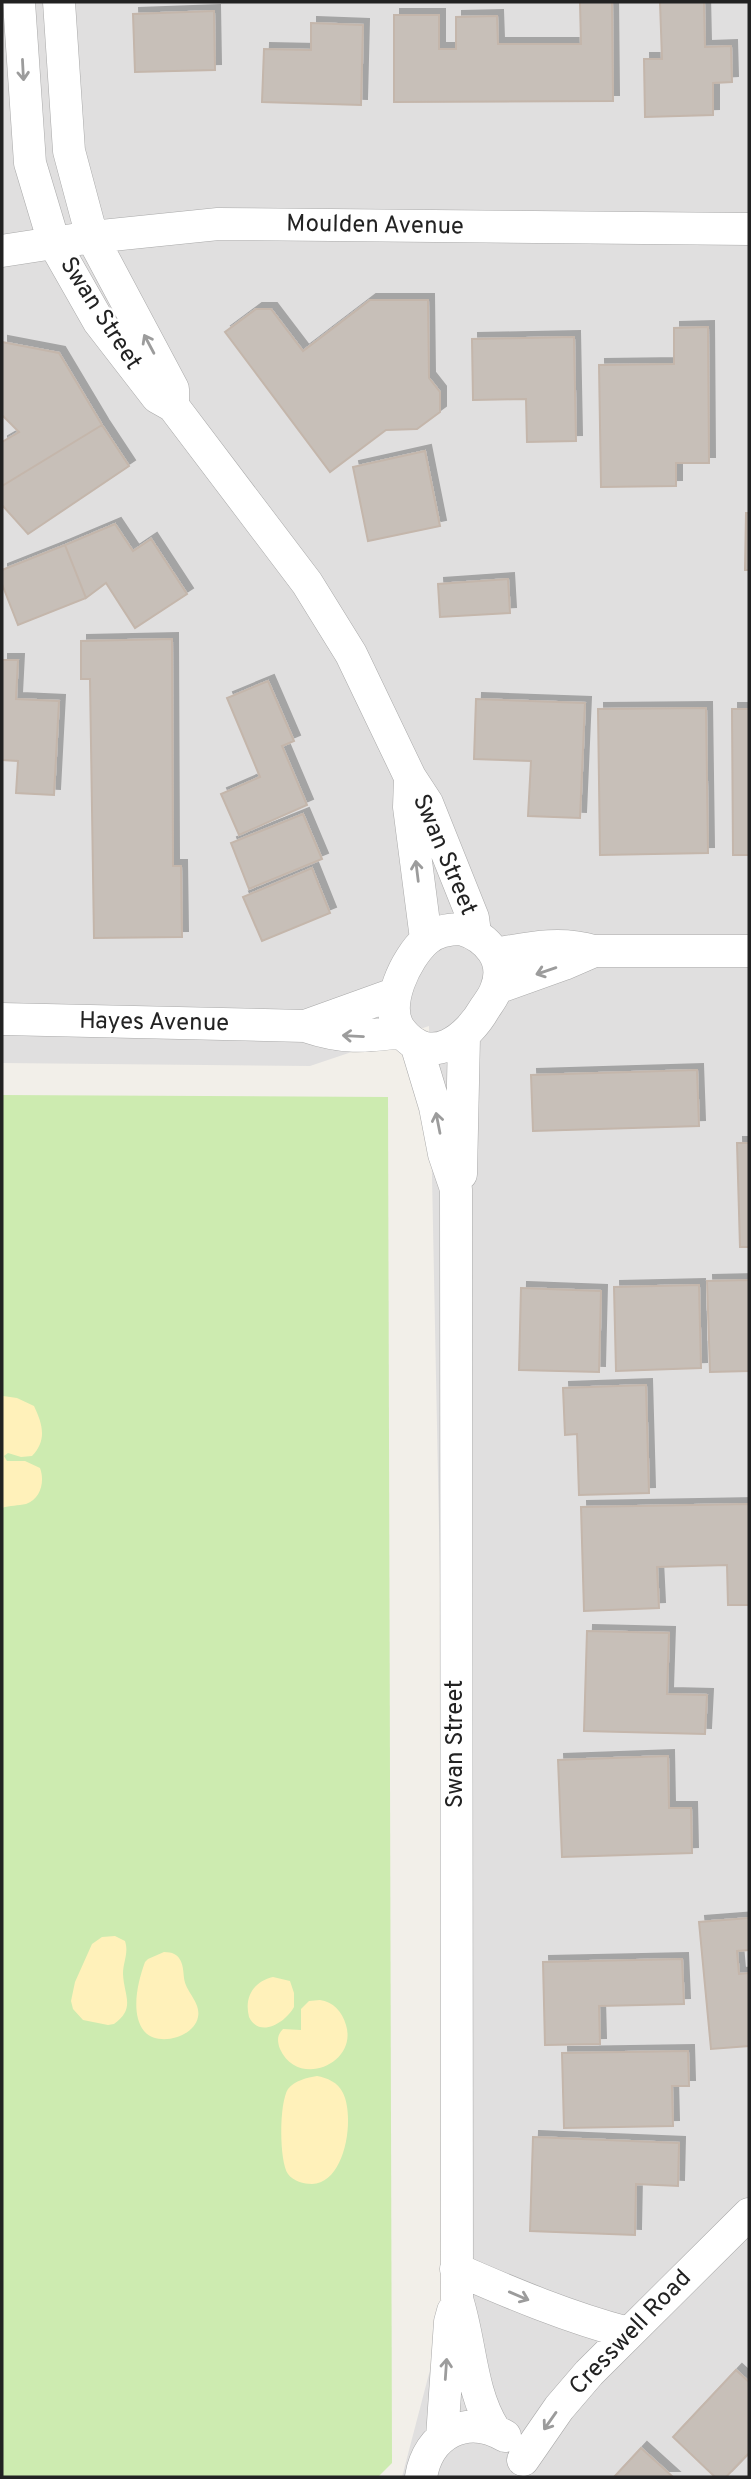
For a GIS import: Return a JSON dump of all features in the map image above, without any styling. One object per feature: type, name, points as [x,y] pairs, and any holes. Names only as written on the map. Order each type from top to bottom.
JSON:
[{"type":"street","name":"Swan Street","points":[[19,2],[30,163],[54,243],[99,321],[157,397],[173,406],[307,583],[351,654],[410,777],[428,803],[485,944]]},
{"type":"street","name":"Swan Street","points":[[59,2],[69,151],[92,237],[173,389],[173,406]]},
{"type":"street","name":"Moulden Avenue","points":[[2,251],[92,237],[218,224],[749,229]]},
{"type":"street","name":"Swan Street","points":[[410,777],[409,807],[426,939]]},
{"type":"street","points":[[461,929],[485,944],[499,971],[497,988],[476,1024],[464,1037],[450,1046],[432,1048],[409,1038],[396,1022],[394,994],[401,977],[426,939],[443,930],[461,929]]},
{"type":"street","points":[[485,944],[574,945],[594,951],[749,951]]},
{"type":"street","points":[[497,988],[594,951]]},
{"type":"street","name":"Hayes Avenue","points":[[305,1026],[394,994]]},
{"type":"street","name":"Hayes Avenue","points":[[2,1019],[305,1026],[332,1035],[409,1038]]},
{"type":"street","name":"Swan Street","points":[[456,1189],[461,1177],[464,1037]]},
{"type":"street","name":"Swan Street","points":[[409,1038],[435,1107],[444,1154],[456,1189],[457,2284],[450,2322],[442,2437]]},
{"type":"street","name":"Cresswell Road","points":[[524,2469],[559,2408],[628,2333],[749,2214]]},
{"type":"street","name":"Swan Street","points":[[457,2284],[473,2372],[484,2414],[494,2429]]},
{"type":"street","points":[[457,2284],[535,2303],[583,2321],[628,2333]]},
{"type":"street","points":[[421,2477],[431,2448],[453,2430],[467,2427],[494,2429],[516,2447],[524,2469]]},
{"type":"shaded area","points":[[2,2],[749,2],[749,2477],[402,2477],[454,2278],[429,1026],[310,1066],[2,1063]]},
{"type":"green space","points":[[2,1095],[388,1097],[392,2463],[378,2477],[2,2477]]},
{"type":"sand","points":[[3,1396],[17,1398],[34,1406],[42,1432],[40,1444],[32,1456],[21,1457],[8,1453],[4,1456],[7,1461],[25,1461],[40,1468],[42,1478],[38,1494],[31,1502],[2,1508]]},
{"type":"sand","points":[[115,1936],[125,1941],[126,1945],[123,1974],[127,2001],[125,2013],[114,2024],[108,2025],[83,2020],[73,2009],[71,2001],[75,1982],[92,1944],[102,1937]]},
{"type":"sand","points":[[164,1952],[174,1954],[180,1959],[185,1983],[195,2002],[198,2017],[190,2030],[183,2035],[157,2039],[144,2031],[136,2006],[145,1962]]},
{"type":"sand","points":[[273,1977],[290,1981],[294,1993],[294,2007],[279,2023],[260,2027],[249,2017],[249,1997],[255,1987]]},
{"type":"sand","points":[[320,2000],[333,2005],[339,2011],[346,2025],[347,2039],[343,2051],[324,2067],[300,2068],[288,2061],[280,2049],[279,2036],[283,2029],[301,2030],[301,2009],[309,2001]]},
{"type":"sand","points":[[317,2076],[332,2081],[343,2093],[347,2104],[347,2132],[345,2147],[333,2173],[324,2181],[309,2184],[293,2179],[285,2167],[282,2119],[288,2089],[298,2081]]},
{"type":"building","points":[[580,2],[612,2],[613,101],[394,102],[394,15],[439,15],[439,49],[456,49],[456,17],[497,16],[498,44],[581,44]]},
{"type":"building","points":[[660,2],[704,2],[705,47],[731,46],[732,82],[713,83],[713,115],[645,117],[644,59],[662,59]]},
{"type":"building","points":[[214,11],[215,70],[135,72],[133,14]]},
{"type":"building","points":[[311,23],[363,25],[361,105],[262,102],[264,49],[311,50]]},
{"type":"building","points":[[370,300],[428,300],[429,378],[440,392],[440,412],[417,429],[386,430],[330,472],[225,332],[256,309],[271,309],[303,351]]},
{"type":"building","points":[[708,327],[709,463],[676,463],[676,486],[601,487],[599,365],[674,364],[674,328]]},
{"type":"building","points":[[574,337],[576,441],[527,442],[526,399],[473,400],[472,339]]},
{"type":"building","points":[[2,342],[59,353],[102,425],[2,486],[2,442],[19,432],[2,415]]},
{"type":"building","points":[[102,425],[129,466],[28,534],[2,505],[2,486]]},
{"type":"building","points":[[425,451],[440,526],[368,541],[353,467]]},
{"type":"building","points":[[746,513],[749,513],[749,570],[745,570]]},
{"type":"building","points":[[115,524],[133,551],[151,539],[187,594],[135,628],[106,583],[86,598],[65,545]]},
{"type":"building","points":[[65,545],[86,598],[18,625],[2,584],[2,570]]},
{"type":"building","points":[[508,579],[510,613],[440,617],[438,584]]},
{"type":"building","points":[[172,639],[173,866],[181,866],[182,937],[94,938],[90,679],[81,679],[81,641]]},
{"type":"building","points":[[2,660],[18,660],[16,699],[59,701],[54,795],[16,793],[18,761],[2,760]]},
{"type":"building","points":[[268,681],[294,741],[282,746],[307,805],[239,835],[221,794],[260,777],[227,698]]},
{"type":"building","points":[[476,699],[585,703],[580,818],[528,816],[531,761],[474,759]]},
{"type":"building","points":[[706,708],[708,853],[600,855],[598,709]]},
{"type":"building","points":[[732,709],[749,709],[749,855],[733,855]]},
{"type":"building","points":[[303,814],[322,859],[249,889],[231,843]]},
{"type":"building","points":[[312,868],[330,913],[262,941],[243,897]]},
{"type":"building","points":[[697,1070],[699,1126],[533,1131],[531,1075]]},
{"type":"building","points":[[737,1143],[749,1143],[749,1247],[740,1247]]},
{"type":"building","points":[[749,1280],[749,1371],[710,1372],[707,1281]]},
{"type":"building","points":[[699,1285],[701,1368],[616,1371],[614,1287]]},
{"type":"building","points":[[521,1288],[601,1291],[599,1372],[519,1370]]},
{"type":"building","points":[[646,1385],[649,1493],[579,1495],[577,1434],[565,1435],[563,1388]]},
{"type":"building","points":[[749,1504],[749,1605],[728,1605],[727,1565],[657,1567],[659,1608],[584,1611],[581,1507]]},
{"type":"building","points":[[587,1631],[669,1633],[667,1694],[707,1695],[705,1734],[584,1731]]},
{"type":"building","points":[[668,1756],[669,1808],[691,1808],[692,1853],[562,1857],[558,1760]]},
{"type":"building","points":[[749,1918],[749,1950],[737,1951],[739,1974],[749,1973],[749,2046],[711,2049],[699,1922]]},
{"type":"building","points":[[682,1959],[684,2004],[599,2006],[600,2044],[545,2045],[543,1962]]},
{"type":"building","points":[[688,2051],[689,2086],[672,2086],[673,2126],[564,2128],[562,2053]]},
{"type":"building","points":[[533,2137],[679,2143],[678,2186],[636,2184],[635,2235],[530,2231]]},
{"type":"building","points":[[736,2370],[749,2382],[749,2453],[726,2477],[715,2477],[673,2437]]},
{"type":"building","points":[[641,2448],[673,2477],[614,2477]]}]
